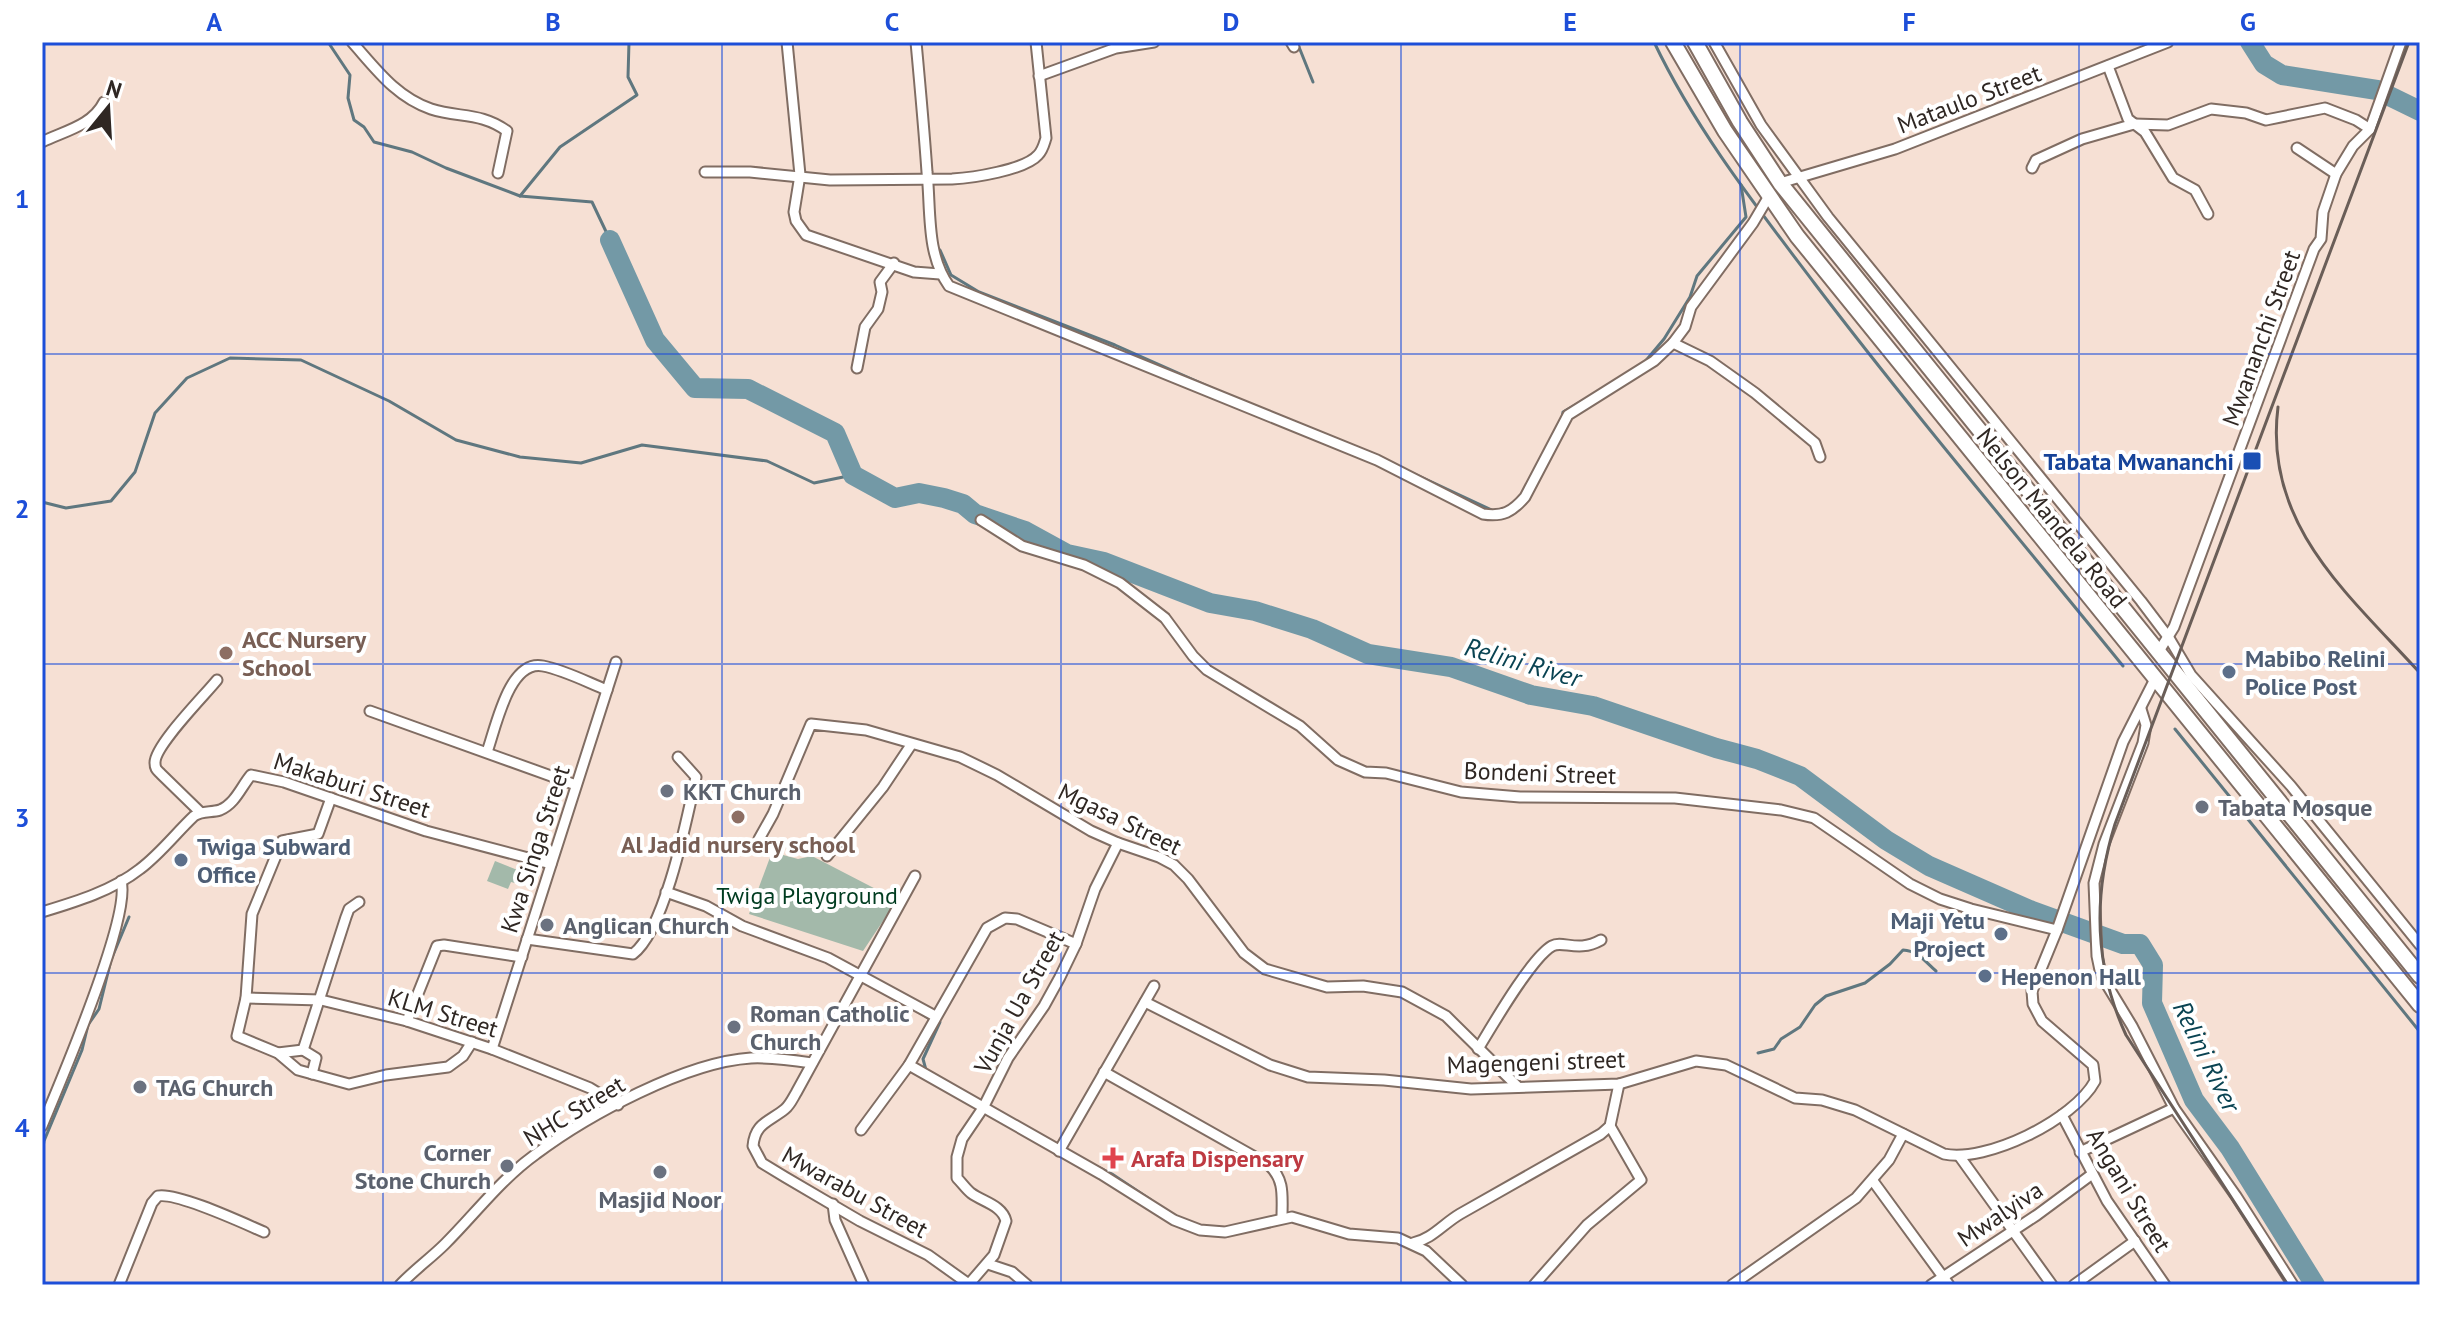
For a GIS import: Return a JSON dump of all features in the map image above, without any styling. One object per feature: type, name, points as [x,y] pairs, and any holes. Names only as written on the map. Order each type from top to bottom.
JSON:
[{"type":"main road","name":"Nelson Mandela Road","points":[[1673,42],[1725,131],[1842,293],[2420,1005]]},
{"type":"main road","name":"Nelson Mandela Road","points":[[1695,42],[1740,122],[1780,183],[2164,644],[2420,976]]},
{"type":"street","points":[[352,42],[408,100],[434,110],[476,115],[507,131],[498,173]]},
{"type":"street","points":[[787,42],[800,175],[794,212],[806,235],[914,272],[940,274]]},
{"type":"street","points":[[916,42],[928,178],[928,221],[940,274],[949,286],[1377,460],[1483,514],[1498,516],[1516,507],[1525,497],[1568,415],[1621,384],[1673,343],[1685,327],[1691,307],[1737,246],[1769,196]]},
{"type":"street","points":[[705,172],[800,175],[830,180],[970,178],[1031,161],[1038,155],[1046,138],[1036,42]]},
{"type":"street","points":[[1039,76],[1116,48],[1154,42]]},
{"type":"street","points":[[1714,42],[1761,125],[1885,288],[2141,601],[2164,644],[2291,786],[2420,945]]},
{"type":"street","name":"Mataulo Street","points":[[1780,183],[1895,149],[2168,42]]},
{"type":"street","name":"Mwananchi Street","points":[[2164,644],[2221,505],[2314,249],[2321,239],[2323,212],[2336,174],[2353,146],[2370,129],[2401,42]]},
{"type":"street","points":[[2108,66],[2125,113],[2145,132],[2173,178],[2195,190],[2208,214]]},
{"type":"street","points":[[42,142],[87,123],[104,102]]},
{"type":"street","points":[[2032,168],[2036,160],[2082,139],[2134,124],[2168,125],[2211,109],[2246,113],[2266,120],[2325,108],[2370,129]]},
{"type":"street","points":[[2297,148],[2336,174]]},
{"type":"street","points":[[857,368],[865,327],[878,309],[882,292],[880,282],[894,263]]},
{"type":"street","points":[[1673,343],[1710,361],[1755,393],[1815,443],[1820,457]]},
{"type":"street","name":"Bondeni Street","points":[[981,520],[1022,546],[1084,565],[1120,583],[1165,618],[1207,670],[1300,726],[1338,760],[1365,772],[1386,773],[1461,792],[1520,797],[1675,798],[1781,810],[1814,818],[1910,884],[1940,899],[2058,928]]},
{"type":"street","name":"Kwa Singa Street","points":[[492,1049],[616,662]]},
{"type":"street","points":[[487,752],[514,678],[527,666],[544,666],[607,690]]},
{"type":"street","points":[[2052,1285],[1960,1157],[2027,1135],[2075,1106],[2092,1087],[2096,1076],[2093,1065],[2042,1021],[2033,1004],[2034,982],[2058,928],[2123,742],[2155,679]]},
{"type":"street","points":[[200,812],[161,774],[155,760],[174,729],[217,680]]},
{"type":"street","points":[[2141,709],[2146,725],[2143,743],[2104,844],[2094,883],[2097,956],[2101,975],[2132,1026],[2174,1108],[2293,1285]]},
{"type":"street","points":[[370,711],[576,785]]},
{"type":"street","name":"Mgasa Street","points":[[759,839],[773,814],[811,724],[866,730],[960,757],[1091,831],[1174,865],[1201,894],[1244,953],[1265,969],[1327,987],[1363,986],[1402,992],[1446,1016],[1518,1087]]},
{"type":"street","points":[[827,856],[883,787],[911,745]]},
{"type":"street","points":[[527,939],[633,954],[642,948],[677,861],[696,777],[678,757]]},
{"type":"street","name":"Makaburi Street","points":[[42,912],[91,896],[142,868],[200,812],[218,811],[226,807],[251,775],[331,798],[426,831],[551,864]]},
{"type":"street","points":[[331,798],[318,834],[286,839],[279,845],[252,914],[246,998],[237,1036],[278,1053],[291,1066],[349,1084],[386,1075],[436,1069],[456,1062],[472,1042]]},
{"type":"street","name":"Vunja Ua Street","points":[[988,1264],[1003,1235],[1005,1215],[971,1193],[957,1178],[957,1157],[962,1139],[983,1108],[1008,1058],[1044,1006],[1076,944],[1095,889],[1118,843]]},
{"type":"street","name":"Mwarabu Street","points":[[915,876],[787,1108],[759,1127],[753,1146],[762,1163],[860,1221],[928,1255],[970,1284]]},
{"type":"street","points":[[42,1126],[105,965],[120,906],[121,881]]},
{"type":"street","points":[[666,892],[706,906],[742,926],[828,958],[935,1016]]},
{"type":"street","points":[[303,1050],[349,909],[359,902]]},
{"type":"street","points":[[861,1130],[909,1065],[987,928],[1005,918],[1017,919],[1076,944]]},
{"type":"street","points":[[1478,1049],[1528,973],[1551,946],[1582,947],[1601,940]]},
{"type":"street","points":[[407,1021],[437,946],[522,957]]},
{"type":"street","points":[[1059,1151],[1154,986]]},
{"type":"street","name":"KLM Street","points":[[246,998],[321,1000],[407,1021],[492,1049],[590,1088],[618,1105]]},
{"type":"street","name":"Magengeni street","points":[[1145,1002],[1270,1065],[1318,1078],[1384,1080],[1471,1089],[1619,1084],[1696,1061],[1714,1062],[1734,1068],[1795,1098],[1822,1100],[1855,1110],[1944,1154],[1960,1157]]},
{"type":"street","points":[[278,1053],[303,1050],[316,1058],[312,1074]]},
{"type":"street","name":"NHC Street","points":[[400,1285],[444,1245],[499,1186],[536,1154],[618,1105],[700,1069],[736,1061],[769,1058],[812,1063]]},
{"type":"street","points":[[909,1065],[1174,1220],[1200,1230],[1234,1231],[1282,1217],[1298,1218],[1349,1234],[1398,1238],[1426,1251],[1462,1285]]},
{"type":"street","points":[[1104,1072],[1269,1165],[1282,1182],[1282,1217]]},
{"type":"street","points":[[1413,1243],[1429,1239],[1443,1224],[1597,1138],[1610,1126],[1619,1084]]},
{"type":"street","points":[[2080,1152],[2174,1108]]},
{"type":"street","name":"Angani Street","points":[[2062,1115],[2091,1175],[2165,1285]]},
{"type":"street","points":[[1534,1285],[1587,1225],[1641,1180],[1610,1126]]},
{"type":"street","points":[[1732,1285],[1748,1280],[1856,1198],[1873,1181],[1903,1134]]},
{"type":"street","name":"Mwalyiva","points":[[1931,1285],[1946,1281],[2091,1175]]},
{"type":"street","points":[[1873,1181],[1946,1281]]},
{"type":"street","points":[[119,1285],[152,1203],[158,1196],[185,1200],[264,1232]]},
{"type":"street","points":[[833,1204],[835,1220],[864,1285]]},
{"type":"street","points":[[2074,1285],[2135,1241]]},
{"type":"street","points":[[970,1284],[988,1264],[1012,1272],[1027,1285]]},
{"type":"green space","name":"Twiga Playground","points":[[772,852],[798,859],[812,856],[897,900],[863,951],[749,914]]},
{"type":"green space","points":[[495,861],[520,871],[515,883],[511,882],[508,889],[487,881]]},
{"type":"waterway","points":[[328,42],[350,75],[348,98],[354,120],[364,127],[374,142],[412,152],[520,196],[592,202],[610,240]]},
{"type":"waterway","points":[[520,196],[560,147],[637,95],[628,77],[629,42]]},
{"type":"waterway","points":[[1297,42],[1313,82]]},
{"type":"waterway","points":[[1654,42],[1708,137],[1771,226],[1890,381],[2123,666]]},
{"type":"waterway","points":[[2250,42],[2264,64],[2282,75],[2377,90],[2420,111]]},
{"type":"waterway","points":[[1643,364],[1664,339],[1690,297],[1697,276],[1746,217],[1741,185]]},
{"type":"waterway","name":"Relini River","points":[[610,240],[655,340],[695,388],[748,389],[835,433],[853,475],[895,498],[919,493],[944,498],[963,504],[975,514],[1025,531],[1067,554],[1104,562],[1210,603],[1255,611],[1312,629],[1368,654],[1451,667],[1531,695],[1593,706],[1757,759],[1800,776],[1886,840],[1929,866],[2032,911],[2123,944],[2140,944],[2153,965],[2152,1003],[2194,1100],[2230,1148],[2315,1285]]},
{"type":"waterway","points":[[940,250],[951,275],[979,292],[1115,345],[1212,388]]},
{"type":"waterway","points":[[42,502],[66,508],[111,501],[135,472],[155,413],[187,378],[230,358],[301,360],[389,401],[456,440],[520,457],[581,463],[642,445],[767,461],[814,483],[853,475]]},
{"type":"waterway","points":[[1562,419],[1563,412],[1589,397]]},
{"type":"waterway","points":[[1326,435],[1378,456]]},
{"type":"waterway","points":[[1406,470],[1494,511]]},
{"type":"waterway","points":[[2175,729],[2420,1032]]},
{"type":"waterway","points":[[42,1153],[44,1141],[82,1050],[88,1025],[99,1009],[111,960],[129,917]]},
{"type":"waterway","points":[[1758,1053],[1774,1049],[1781,1039],[1800,1027],[1815,1005],[1826,996],[1865,983],[1903,950],[1917,954],[1936,971]]},
{"type":"waterway","points":[[916,1010],[928,1018]]},
{"type":"waterway","points":[[926,1070],[923,1059],[940,1022]]},
{"type":"waterway","points":[[1096,1166],[1151,1200]]},
{"type":"railway","points":[[2288,1285],[2126,1035],[2108,983],[2100,930],[2100,904],[2115,824],[2409,42]]},
{"type":"railway","points":[[2278,407],[2277,449],[2284,487],[2297,522],[2339,585],[2420,673]]},
{"type":"place","name":"Tabata Mwananchi","points":[[2252,461]]},
{"type":"place","name":"ACC Nursery School","points":[[226,653]]},
{"type":"place","name":"Mabibo Relini Police Post","points":[[2229,672]]},
{"type":"place","name":"KKT Church","points":[[667,791]]},
{"type":"place","name":"Tabata Mosque","points":[[2202,807]]},
{"type":"place","name":"Al Jadid nursery school","points":[[738,817]]},
{"type":"place","name":"Twiga Subward Office","points":[[181,860]]},
{"type":"place","name":"Anglican Church","points":[[547,925]]},
{"type":"place","name":"Maji Yetu Project","points":[[2001,934]]},
{"type":"place","name":"Hepenon Hall","points":[[1985,976]]},
{"type":"place","name":"Roman Catholic Church","points":[[734,1027]]},
{"type":"place","name":"TAG Church","points":[[140,1087]]},
{"type":"place","name":"Arafa Dispensary","points":[[1113,1158]]},
{"type":"place","name":"Corner Stone Church","points":[[507,1166]]},
{"type":"place","name":"Masjid Noor","points":[[660,1172]]}]
